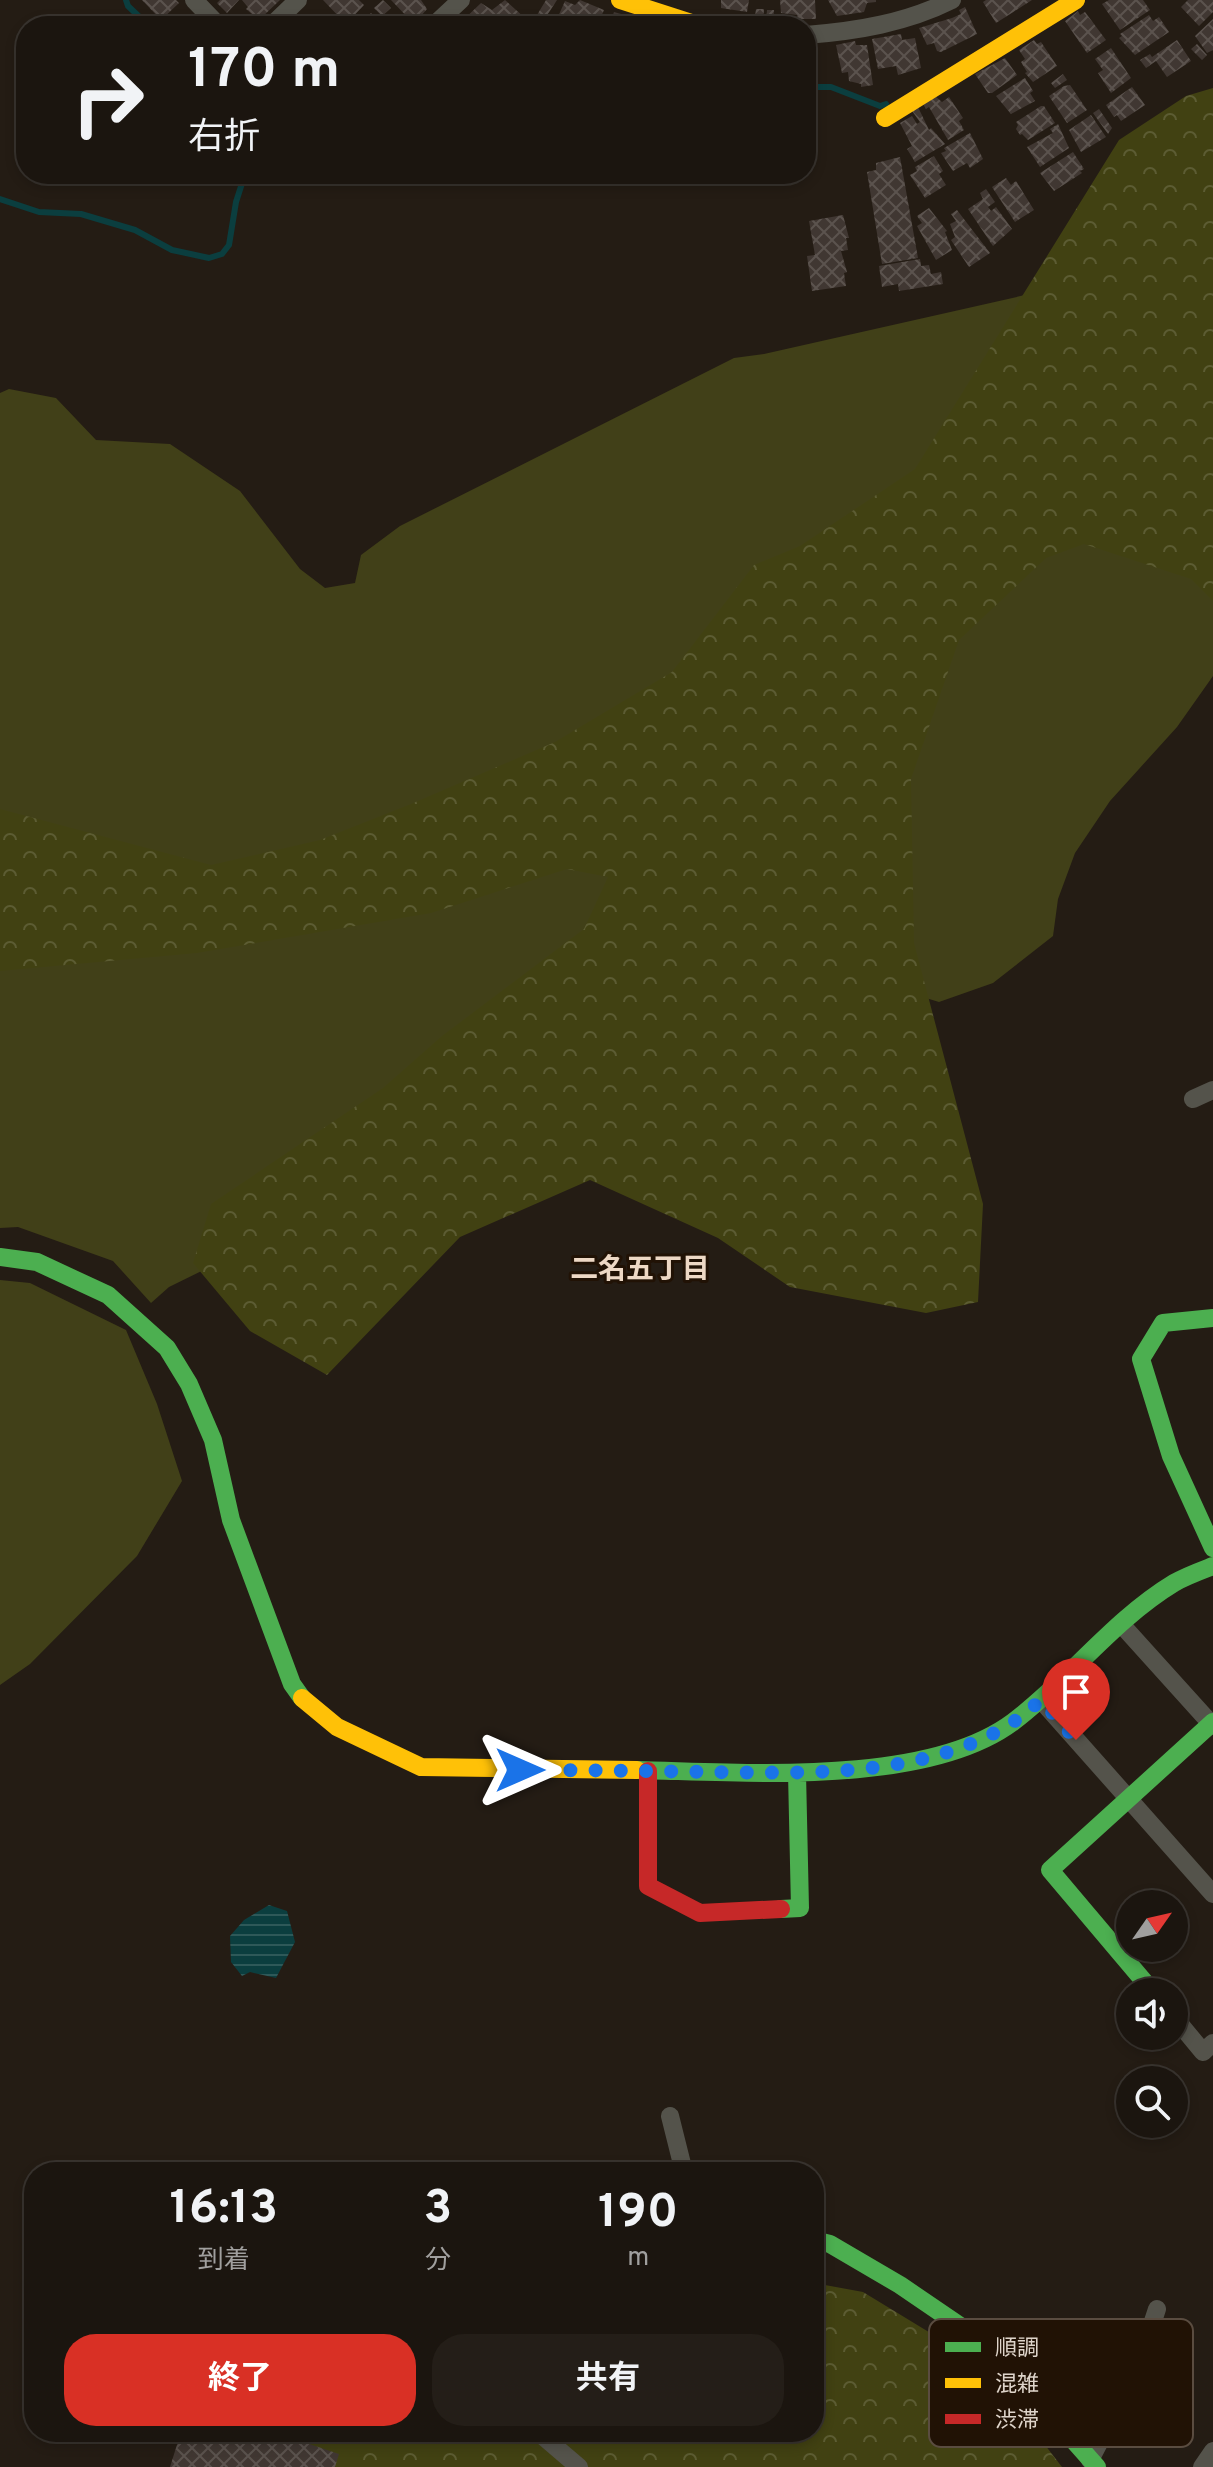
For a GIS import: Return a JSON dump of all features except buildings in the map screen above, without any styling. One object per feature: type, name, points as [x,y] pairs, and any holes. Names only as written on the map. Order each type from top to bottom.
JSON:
[{"type":"street","points":[[194,0],[209,16]]},
{"type":"street","points":[[281,16],[298,0]]},
{"type":"street","points":[[444,16],[461,0]]},
{"type":"street","points":[[623,0],[671,16]]},
{"type":"street","points":[[816,34],[885,24],[924,14],[952,0]]},
{"type":"street","points":[[885,118],[967,66],[1029,32],[1076,0]]},
{"type":"street","points":[[1193,1099],[1213,1090]]},
{"type":"street","points":[[0,1257],[37,1262],[108,1295],[167,1348],[189,1384],[213,1440],[231,1520],[292,1684],[304,1701],[337,1727],[421,1767],[797,1773],[868,1768],[935,1756],[975,1742],[1009,1725],[1041,1700],[1121,1624],[1175,1582],[1213,1566]]},
{"type":"street","points":[[1213,1318],[1163,1323],[1141,1359],[1154,1412],[1186,1498],[1213,1548]]},
{"type":"street","points":[[1121,1624],[1212,1724],[1050,1870],[1141,1978]]},
{"type":"street","points":[[1041,1700],[1213,1894]]},
{"type":"street","points":[[648,1771],[648,1886],[700,1913],[800,1908],[797,1773]]},
{"type":"street","points":[[1188,2034],[1203,2052],[1213,2043]]},
{"type":"street","points":[[670,2116],[682,2162]]},
{"type":"street","points":[[824,2242],[900,2285],[950,2319]]},
{"type":"street","points":[[1154,2319],[1157,2309]]},
{"type":"street","points":[[550,2442],[579,2467]]},
{"type":"street","points":[[1079,2447],[1094,2464]]},
{"type":"street","points":[[1202,2467],[1213,2451]]},
{"type":"shaded area","points":[[1105,277],[1213,426],[1213,676],[1177,727],[1110,801],[1075,853],[1058,899],[1053,936],[993,983],[939,1002],[893,988],[226,1259],[169,1287],[151,1303],[113,1261],[18,1227],[0,1228],[0,393],[9,389],[56,398],[96,440],[170,444],[240,491],[300,569],[325,588],[355,583],[361,555],[400,526],[734,358],[764,354]]},
{"type":"shaded area","points":[[0,1280],[30,1283],[126,1330],[157,1404],[182,1481],[137,1556],[30,1664],[0,1685]]},
{"type":"green space","points":[[1213,88],[1213,601],[1191,579],[1084,544],[1046,558],[959,640],[911,779],[914,943],[983,1204],[978,1302],[926,1313],[790,1287],[718,1238],[590,1180],[460,1237],[327,1375],[250,1331],[193,1263],[211,1204],[383,1088],[442,1036],[584,929],[608,877],[567,869],[431,913],[197,953],[0,971],[0,809],[211,865],[320,840],[555,742],[672,672],[754,565],[800,546],[915,469],[1119,140],[1186,96]]},
{"type":"green space","points":[[824,2285],[863,2292],[929,2332],[929,2447],[1047,2447],[1062,2467],[262,2467],[263,2459],[274,2442],[824,2442]]},
{"type":"water","points":[[269,1905],[287,1911],[295,1942],[276,1978],[250,1972],[242,1976],[231,1962],[230,1936],[244,1920]]},
{"type":"waterway","points":[[126,0],[138,16]]},
{"type":"waterway","points":[[816,87],[831,87],[880,106],[886,104]]},
{"type":"waterway","points":[[0,199],[39,212],[81,214],[135,230],[172,250],[209,258],[222,254],[229,245],[242,184]]},
{"type":"traffic: fast","points":[[0,1257],[37,1262],[108,1295],[167,1348],[189,1384],[213,1440],[231,1520],[292,1684],[302,1698]]},
{"type":"traffic: fast","points":[[1213,1318],[1163,1323],[1141,1359],[1171,1456],[1213,1548]]},
{"type":"traffic: fast","points":[[637,1770],[832,1771],[932,1757],[976,1743],[1013,1722],[1152,1598],[1179,1580],[1213,1566]]},
{"type":"traffic: fast","points":[[1141,1978],[1050,1870],[1213,1722]]},
{"type":"traffic: fast","points":[[781,1909],[800,1908],[797,1773]]},
{"type":"traffic: fast","points":[[824,2242],[900,2285],[950,2319]]},
{"type":"traffic: fast","points":[[1079,2447],[1097,2467]]},
{"type":"traffic: slow","points":[[620,0],[670,16]]},
{"type":"traffic: slow","points":[[885,118],[1076,0]]},
{"type":"traffic: slow","points":[[302,1698],[337,1727],[421,1767],[637,1770]]},
{"type":"traffic: jam","points":[[648,1771],[648,1886],[700,1913],[781,1909]]},
{"type":"district","name":"二名五丁目","points":[[640,1268]]},
{"type":"route","points":[[520,1770],[797,1773],[868,1768],[935,1756],[975,1742],[1009,1725],[1041,1700],[1076,1740]]}]
